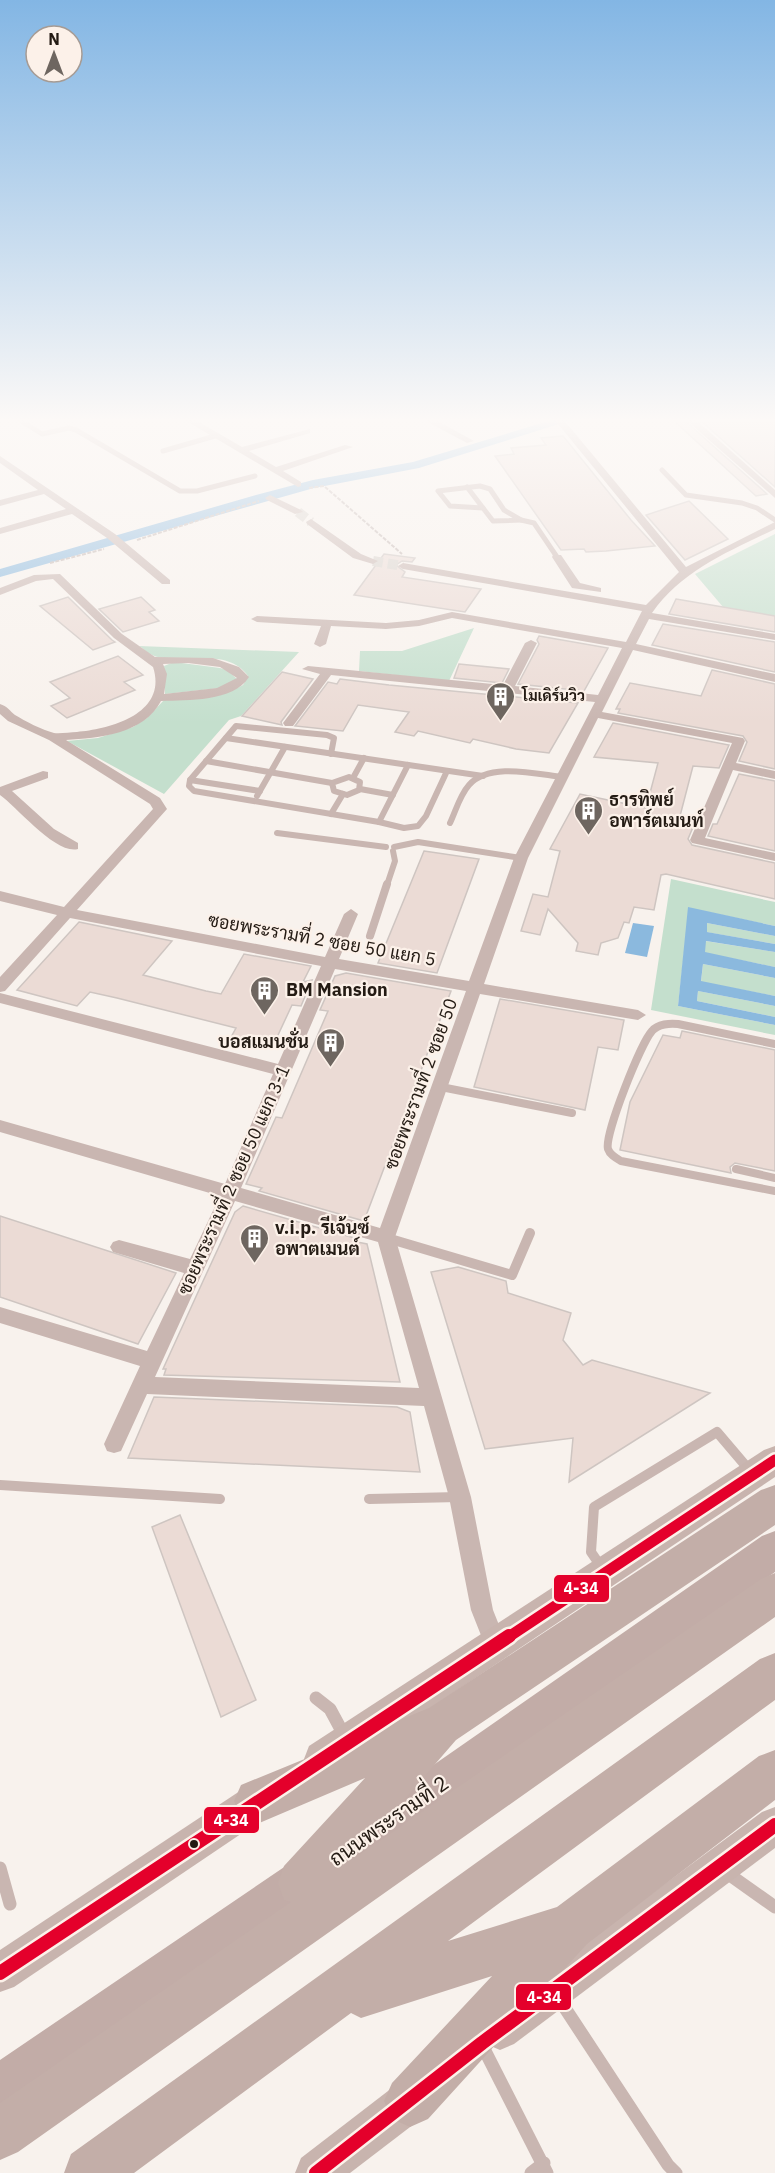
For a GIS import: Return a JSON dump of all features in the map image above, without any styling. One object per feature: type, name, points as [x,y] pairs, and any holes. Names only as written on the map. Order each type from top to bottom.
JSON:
[{"type":"highway","points":[[301,1883],[444,1723],[768,1479]]},
{"type":"highway","name":"ถนนพระรามที่ 2","points":[[0,2089],[301,1883],[775,1549]]},
{"type":"highway","points":[[0,2134],[775,1593]]},
{"type":"highway","points":[[90,2173],[775,1674]]},
{"type":"highway","points":[[116,2173],[775,1690]]},
{"type":"highway","points":[[257,1801],[444,1723]]},
{"type":"highway","points":[[410,2101],[570,1927],[775,1772]]},
{"type":"highway","points":[[360,1993],[570,1927]]},
{"type":"main road","points":[[0,1973],[605,1573],[768,1479]]},
{"type":"main road","points":[[316,2173],[482,2043],[775,1825]]},
{"type":"street","points":[[0,531],[37,520]]},
{"type":"street","points":[[88,520],[166,582]]},
{"type":"street","points":[[642,520],[684,571]]},
{"type":"street","points":[[311,522],[357,556],[373,561]]},
{"type":"street","name":"ซอยพระรามที่ 2 ซอย 50","points":[[386,1238],[521,858],[628,646],[649,608],[684,571],[775,525]]},
{"type":"street","points":[[557,557],[576,586],[649,608]]},
{"type":"street","points":[[408,567],[649,608],[775,637]]},
{"type":"street","points":[[0,592],[34,578],[56,576],[118,636],[158,665],[161,674],[158,698],[151,709],[143,715],[117,730],[53,737]]},
{"type":"street","points":[[257,619],[403,625],[452,615],[628,646],[775,678]]},
{"type":"street","points":[[320,644],[327,623]]},
{"type":"street","points":[[507,690],[531,643]]},
{"type":"street","points":[[152,661],[220,663],[235,670],[243,677],[239,684],[222,691],[158,698]]},
{"type":"street","points":[[308,669],[603,699]]},
{"type":"street","points":[[289,723],[328,671]]},
{"type":"street","points":[[0,708],[12,718],[53,737],[155,801],[160,809],[0,987]]},
{"type":"street","points":[[595,714],[739,741],[697,840],[775,857]]},
{"type":"street","points":[[730,765],[775,775]]},
{"type":"street","points":[[43,775],[1,790],[49,832],[74,846]]},
{"type":"street","name":"ซอยพระรามที่ 2 ซอย 50 แยก 5","points":[[0,896],[68,913],[331,963],[638,1015]]},
{"type":"street","name":"ซอยพระรามที่ 2 ซอย 50 แยก 3-1","points":[[114,1444],[230,1193],[351,914]]},
{"type":"street","points":[[0,998],[283,1071]]},
{"type":"street","points":[[0,1126],[386,1238],[460,1497],[482,1610],[496,1645]]},
{"type":"street","points":[[119,1247],[195,1268]]},
{"type":"street","points":[[0,1315],[152,1361]]},
{"type":"street","points":[[141,1385],[431,1397]]},
{"type":"lane","points":[[493,520],[510,520]]},
{"type":"lane","points":[[524,520],[534,522],[557,557]]},
{"type":"lane","points":[[331,753],[334,738],[236,726],[190,780],[189,786],[194,791],[404,828],[418,826],[426,816],[447,771]]},
{"type":"lane","points":[[226,738],[483,776]]},
{"type":"lane","points":[[254,800],[285,747]]},
{"type":"lane","points":[[352,778],[364,758]]},
{"type":"lane","points":[[206,761],[332,783],[342,778],[352,778],[360,782],[360,789]]},
{"type":"lane","points":[[379,822],[408,765]]},
{"type":"lane","points":[[450,823],[473,780],[511,771],[562,777]]},
{"type":"lane","points":[[190,780],[260,791]]},
{"type":"lane","points":[[332,783],[334,791],[343,794],[354,794],[360,789]]},
{"type":"lane","points":[[360,789],[393,795]]},
{"type":"lane","points":[[331,814],[343,794]]},
{"type":"lane","points":[[277,833],[391,849],[418,842],[521,858]]},
{"type":"lane","points":[[370,936],[395,861],[391,849]]},
{"type":"lane","points":[[775,1044],[678,1024],[668,1023],[652,1030],[615,1110],[607,1147],[611,1155],[636,1164],[775,1191]]},
{"type":"lane","points":[[441,1087],[572,1113]]},
{"type":"lane","points":[[736,1169],[775,1178]]},
{"type":"lane","points":[[386,1238],[512,1275],[530,1233]]},
{"type":"lane","points":[[605,1573],[591,1552],[594,1507],[717,1432],[768,1479]]},
{"type":"lane","points":[[0,1485],[220,1499]]},
{"type":"lane","points":[[369,1499],[460,1497]]},
{"type":"lane","points":[[316,1698],[330,1709],[348,1742]]},
{"type":"lane","points":[[0,1868],[10,1904]]},
{"type":"lane","points":[[719,1868],[775,1907]]},
{"type":"lane","points":[[554,1991],[668,2165],[676,2173]]},
{"type":"lane","points":[[482,2043],[545,2168],[531,2173]]},
{"type":"path","points":[[45,564],[190,520]]},
{"type":"path","points":[[364,520],[394,546],[408,567]]},
{"type":"green space","points":[[775,534],[775,616],[723,607],[695,574]]},
{"type":"green space","points":[[474,628],[449,681],[359,671],[360,651],[402,651]]},
{"type":"green space","points":[[139,646],[299,652],[241,716],[229,720],[164,794],[67,741],[98,738],[133,727],[147,718],[164,700],[235,689],[243,685],[248,676],[238,666],[227,661],[160,658]]},
{"type":"green space","points":[[174,662],[220,668],[227,670],[237,679],[220,688],[165,694],[164,666]]},
{"type":"green space","points":[[671,879],[775,902],[775,926],[689,908],[678,1006],[775,1025],[775,1035],[651,1010]]},
{"type":"green space","points":[[707,923],[775,936],[775,944],[706,932]]},
{"type":"green space","points":[[705,941],[775,952],[775,967],[705,953]]},
{"type":"green space","points":[[703,964],[775,978],[775,996],[701,982]]},
{"type":"green space","points":[[698,991],[775,1006],[775,1017],[697,1001]]},
{"type":"water","points":[[688,907],[775,926],[775,936],[707,923],[707,932],[775,944],[775,952],[706,941],[705,952],[775,967],[775,978],[703,964],[701,981],[775,996],[775,1006],[698,991],[697,1001],[775,1017],[775,1025],[678,1006]]},
{"type":"water","points":[[633,923],[654,926],[647,957],[625,953]]},
{"type":"building","points":[[540,520],[631,520],[655,546],[586,552],[584,549],[561,550]]},
{"type":"building","points":[[651,520],[709,520],[728,539],[685,560]]},
{"type":"building","points":[[384,554],[415,558],[412,562],[402,561],[396,565],[405,572],[402,577],[481,589],[465,612],[354,595]]},
{"type":"building","points":[[68,597],[115,642],[93,650],[40,606]]},
{"type":"building","points":[[141,597],[155,610],[149,612],[159,621],[123,632],[99,609]]},
{"type":"building","points":[[676,599],[775,616],[775,632],[669,614]]},
{"type":"building","points":[[663,624],[775,642],[775,672],[652,645]]},
{"type":"building","points":[[539,636],[608,648],[584,691],[518,684],[539,644],[537,640]]},
{"type":"building","points":[[118,656],[143,675],[124,682],[135,690],[67,718],[51,706],[70,698],[50,682]]},
{"type":"building","points":[[459,664],[509,669],[502,683],[454,678]]},
{"type":"building","points":[[712,670],[775,684],[775,769],[739,761],[747,742],[743,736],[618,713],[620,709],[616,709],[630,683],[701,696]]},
{"type":"building","points":[[282,672],[313,679],[281,722],[282,725],[242,716]]},
{"type":"building","points":[[340,679],[578,703],[549,753],[516,749],[473,739],[470,743],[418,731],[414,736],[395,732],[409,712],[358,705],[343,731],[295,726],[328,682],[337,684]]},
{"type":"building","points":[[613,723],[729,745],[719,768],[693,766],[680,816],[696,820],[688,839],[692,845],[775,863],[775,899],[666,874],[661,875],[654,910],[634,907],[629,923],[624,922],[618,938],[601,943],[598,955],[576,951],[578,943],[548,909],[540,935],[521,931],[533,894],[548,897],[560,851],[550,849],[580,794],[646,808],[658,763],[594,757]]},
{"type":"building","points":[[739,774],[775,781],[775,851],[708,836],[713,824],[717,824]]},
{"type":"building","points":[[424,851],[479,859],[437,973],[378,963]]},
{"type":"building","points":[[79,922],[172,941],[143,975],[206,991],[221,994],[244,954],[311,966],[303,982],[312,980],[301,1006],[292,1005],[272,1048],[230,1039],[236,1028],[117,998],[90,992],[77,1006],[17,990]]},
{"type":"building","points":[[346,973],[451,991],[364,1221],[259,1191],[262,1188],[246,1184],[276,1117],[282,1118],[328,1011],[320,1010],[335,976]]},
{"type":"building","points":[[500,999],[624,1020],[618,1050],[598,1047],[585,1110],[474,1087]]},
{"type":"building","points":[[682,1031],[775,1050],[775,1171],[735,1163],[730,1167],[731,1173],[620,1150],[630,1102],[663,1035],[680,1038]]},
{"type":"building","points":[[243,1206],[358,1239],[357,1242],[367,1244],[400,1382],[164,1375],[166,1369],[163,1369],[235,1212]]},
{"type":"building","points":[[0,1216],[176,1273],[138,1344],[0,1297]]},
{"type":"building","points":[[458,1267],[506,1281],[508,1293],[571,1313],[563,1340],[583,1365],[592,1360],[710,1393],[569,1482],[573,1438],[485,1449],[431,1272]]},
{"type":"building","points":[[154,1397],[397,1407],[410,1412],[420,1472],[128,1458]]},
{"type":"building","points":[[180,1515],[256,1700],[221,1717],[152,1527]]},
{"type":"waterway","points":[[0,573],[183,520]]},
{"type":"tunnel","points":[[373,561],[403,566]]},
{"type":"transit line","name":"4-34","points":[[0,1973],[775,1460]]},
{"type":"transit line","name":"4-34","points":[[316,2173],[482,2043],[775,1825]]},
{"type":"place","name":"โมเดิร์นวิว","points":[[501,722]]},
{"type":"place","name":"ธารทิพย์ อพาร์ตเมนท์","points":[[588,836]]},
{"type":"place","name":"BM Mansion","points":[[265,1016]]},
{"type":"place","name":"บอสแมนชั่น","points":[[330,1068]]},
{"type":"place","name":"v.i.p. รีเจ้นซ์ อพาตเมนต์","points":[[254,1264]]}]
